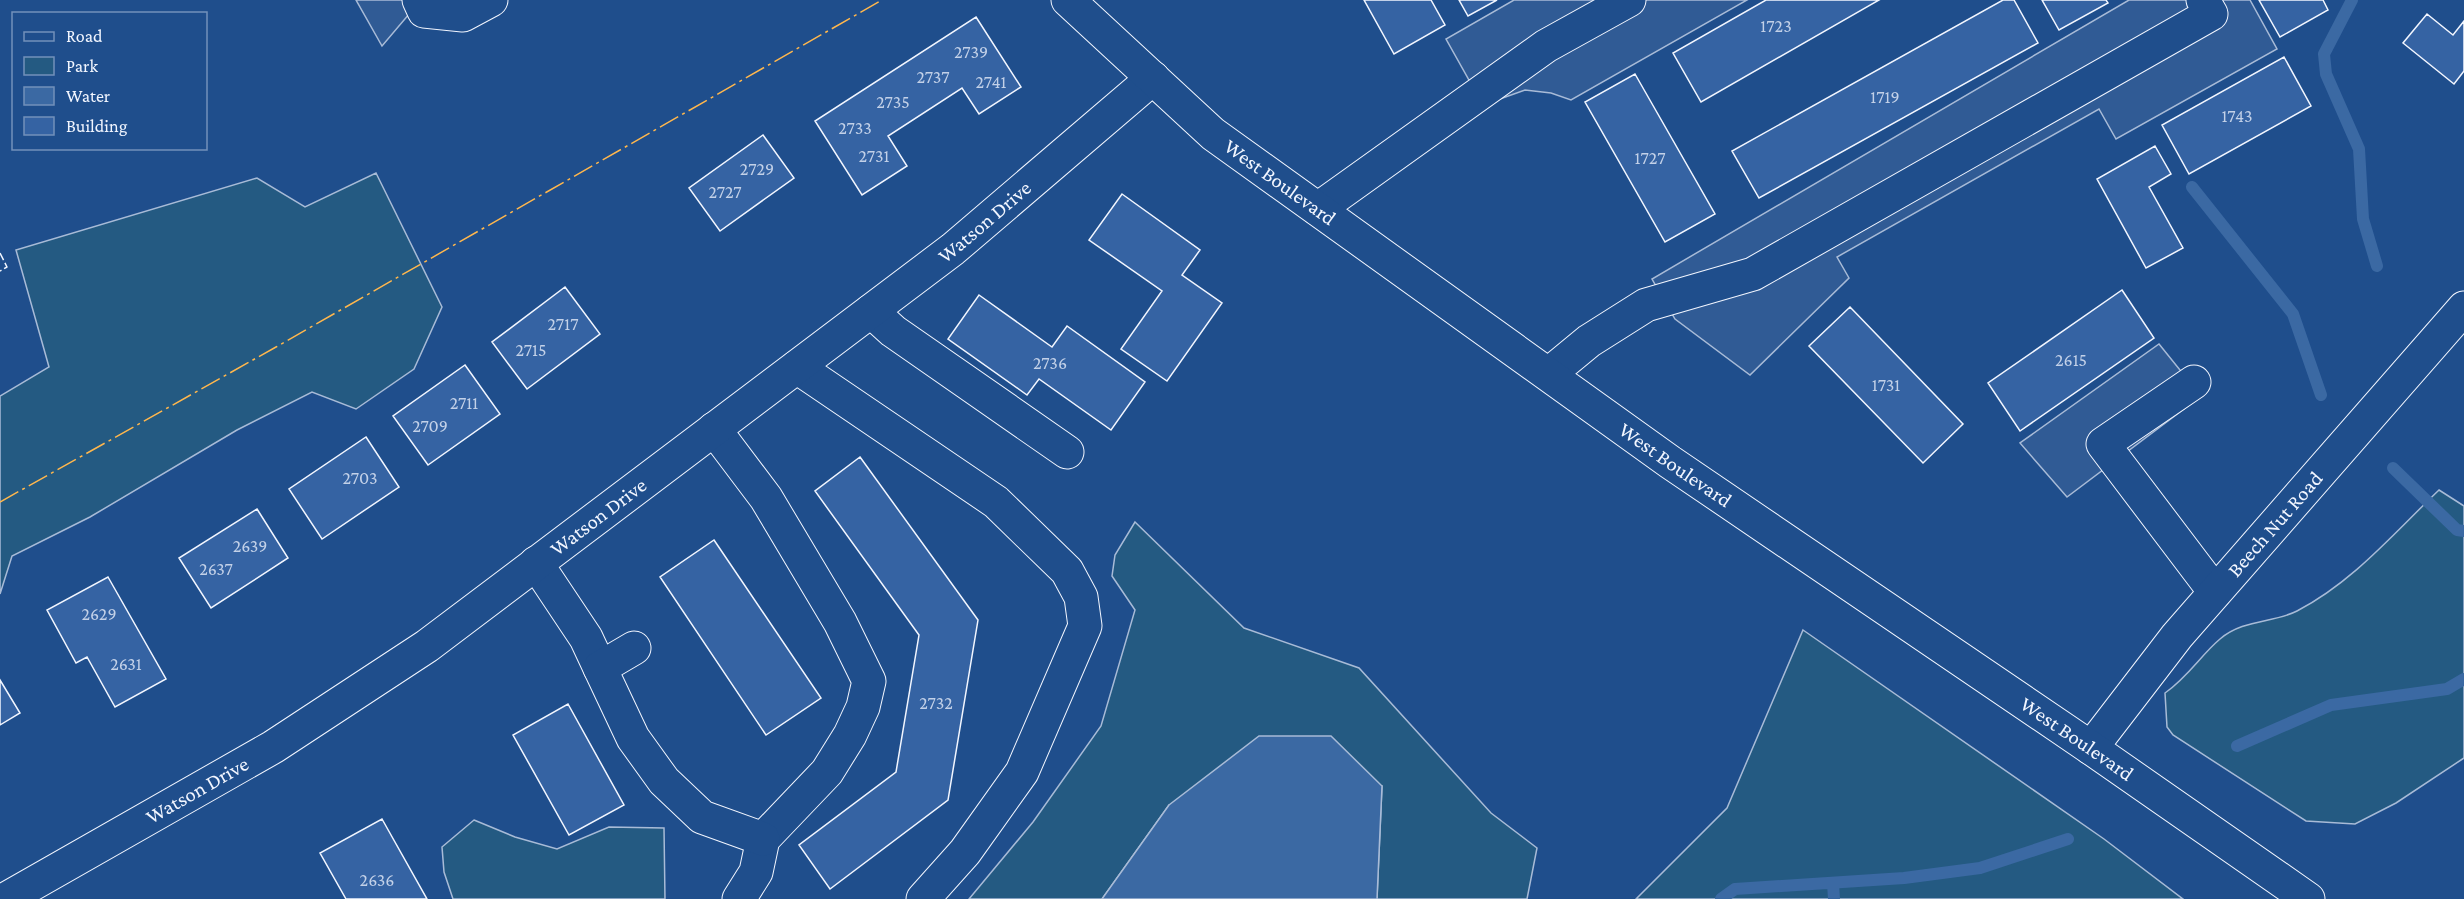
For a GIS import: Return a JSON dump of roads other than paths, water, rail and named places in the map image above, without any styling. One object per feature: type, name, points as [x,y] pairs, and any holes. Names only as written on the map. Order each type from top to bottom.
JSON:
[{"type":"street","points":[[419,0],[424,10],[463,15],[490,0]]},
{"type":"street","name":"West Boulevard","points":[[1068,0],[1213,134],[1670,462],[2091,748],[2308,899]]},
{"type":"street","points":[[1318,209],[1546,46],[1629,0]]},
{"type":"street","points":[[1549,374],[1589,341],[1646,305],[1753,274],[2201,20],[2211,14],[2203,0]]},
{"type":"street","name":"Watson Drive","points":[[6,899],[273,747],[427,646],[953,249],[1153,78]]},
{"type":"street","name":"Beech Nut Road","points":[[2091,748],[2171,644],[2215,592],[2464,308]]},
{"type":"street","points":[[871,311],[893,331],[1067,452]]},
{"type":"street","points":[[797,367],[996,502],[1067,571],[1081,597],[1085,626],[1022,772],[965,852],[922,899]]},
{"type":"street","points":[[2194,382],[2103,444],[2215,592]]},
{"type":"street","points":[[714,429],[766,498],[840,622],[869,681],[863,707],[855,726],[826,772],[764,839],[756,872],[739,899]]},
{"type":"street","points":[[536,563],[586,638],[633,738],[664,781],[702,817],[764,839]]},
{"type":"street","points":[[600,668],[634,648]]},
{"type":"water","points":[[1259,736],[1331,736],[1382,786],[1377,899],[1102,899],[1169,805]]},
{"type":"waterway","points":[[2352,0],[2324,54],[2326,74],[2359,149],[2363,219],[2377,266]]},
{"type":"waterway","points":[[2192,187],[2293,314],[2321,395]]},
{"type":"waterway","points":[[2393,468],[2457,530],[2464,531]]},
{"type":"waterway","points":[[2237,746],[2331,705],[2447,689],[2464,679]]},
{"type":"waterway","points":[[1721,899],[1735,889],[1904,878],[1980,868],[2068,839]]},
{"type":"waterway","points":[[1833,883],[1834,899]]}]
